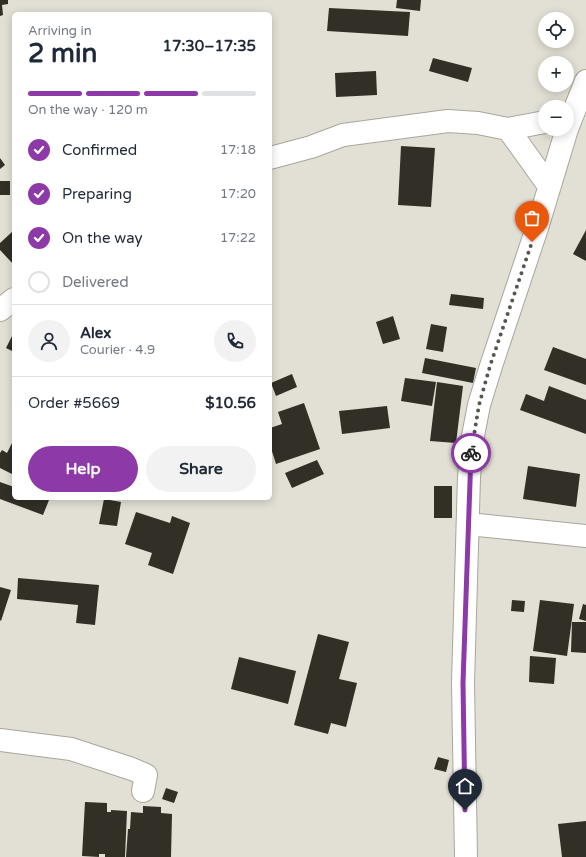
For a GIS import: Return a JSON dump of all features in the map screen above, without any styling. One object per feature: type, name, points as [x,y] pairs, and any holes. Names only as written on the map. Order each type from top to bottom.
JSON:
[{"type":"street","points":[[574,109],[586,81]]},
{"type":"street","points":[[272,157],[311,147],[343,135],[448,121],[478,123],[508,129],[538,123]]},
{"type":"street","points":[[508,129],[549,186]]},
{"type":"street","points":[[466,857],[463,683],[470,463],[479,405],[564,136]]},
{"type":"street","points":[[0,310],[12,301]]},
{"type":"street","points":[[468,524],[586,536]]},
{"type":"street","points":[[0,740],[71,749],[132,769],[146,775],[143,791]]},
{"type":"building","points":[[0,0],[8,0],[8,4],[2,5],[3,15],[0,16]]},
{"type":"building","points":[[397,0],[421,0],[420,11],[396,8]]},
{"type":"building","points":[[329,8],[410,12],[408,36],[327,31]]},
{"type":"building","points":[[433,58],[472,68],[468,82],[429,71]]},
{"type":"building","points":[[376,71],[377,95],[336,97],[335,73]]},
{"type":"building","points":[[401,146],[435,148],[431,207],[398,205]]},
{"type":"building","points":[[0,158],[5,165],[0,169]]},
{"type":"building","points":[[0,181],[10,181],[10,195],[0,195]]},
{"type":"building","points":[[586,230],[586,261],[573,254]]},
{"type":"building","points":[[12,232],[12,263],[0,250],[0,243]]},
{"type":"building","points":[[451,294],[484,298],[483,309],[449,305]]},
{"type":"building","points":[[393,316],[400,339],[383,344],[376,322]]},
{"type":"building","points":[[431,324],[447,327],[443,352],[426,349]]},
{"type":"building","points":[[12,336],[12,351],[6,348]]},
{"type":"building","points":[[553,347],[586,359],[586,385],[544,370]]},
{"type":"building","points":[[425,358],[476,368],[473,383],[422,373]]},
{"type":"building","points":[[292,374],[297,387],[276,396],[272,383]]},
{"type":"building","points":[[405,378],[436,382],[432,406],[401,401]]},
{"type":"building","points":[[437,382],[463,386],[456,443],[430,441]]},
{"type":"building","points":[[549,386],[586,400],[586,434],[520,410],[526,394],[544,401]]},
{"type":"building","points":[[304,403],[320,449],[276,464],[272,451],[272,427],[282,424],[278,412]]},
{"type":"building","points":[[387,406],[390,428],[342,434],[339,411]]},
{"type":"building","points":[[12,443],[12,474],[0,468],[0,453],[2,450],[7,453]]},
{"type":"building","points":[[317,460],[324,474],[292,488],[285,473]]},
{"type":"building","points":[[528,466],[580,474],[576,507],[523,499]]},
{"type":"building","points":[[0,482],[12,486],[12,500],[49,500],[43,515],[0,499]]},
{"type":"building","points":[[434,486],[452,486],[452,518],[434,518]]},
{"type":"building","points":[[104,500],[121,502],[117,526],[99,524]]},
{"type":"building","points":[[136,512],[170,523],[172,516],[190,523],[173,574],[148,565],[152,553],[125,544]]},
{"type":"building","points":[[18,578],[99,585],[95,625],[76,623],[78,605],[17,599]]},
{"type":"building","points":[[0,587],[11,590],[1,621],[0,620]]},
{"type":"building","points":[[512,600],[525,601],[524,612],[511,611]]},
{"type":"building","points":[[540,600],[574,604],[567,656],[533,651]]},
{"type":"building","points":[[583,604],[586,605],[586,621],[579,619]]},
{"type":"building","points":[[572,622],[586,622],[586,653],[571,652]]},
{"type":"building","points":[[318,634],[349,642],[339,679],[357,683],[346,727],[331,723],[328,734],[294,725]]},
{"type":"building","points":[[530,656],[556,658],[554,684],[529,682]]},
{"type":"building","points":[[239,657],[296,671],[288,704],[231,689]]},
{"type":"building","points":[[438,757],[449,760],[446,772],[434,769]]},
{"type":"building","points":[[166,788],[178,792],[174,803],[162,799]]},
{"type":"building","points":[[85,802],[107,803],[107,812],[111,812],[111,810],[127,811],[125,857],[105,857],[105,854],[99,854],[99,857],[82,856]]},
{"type":"building","points":[[143,806],[161,807],[161,813],[172,814],[171,857],[126,857],[131,812],[143,813]]},
{"type":"building","points":[[586,821],[586,857],[562,857],[558,824]]},
{"type":"way so far","points":[[471,453],[479,405],[490,366],[509,315],[532,242]]},
{"type":"route","points":[[465,810],[463,683],[471,453]]}]
